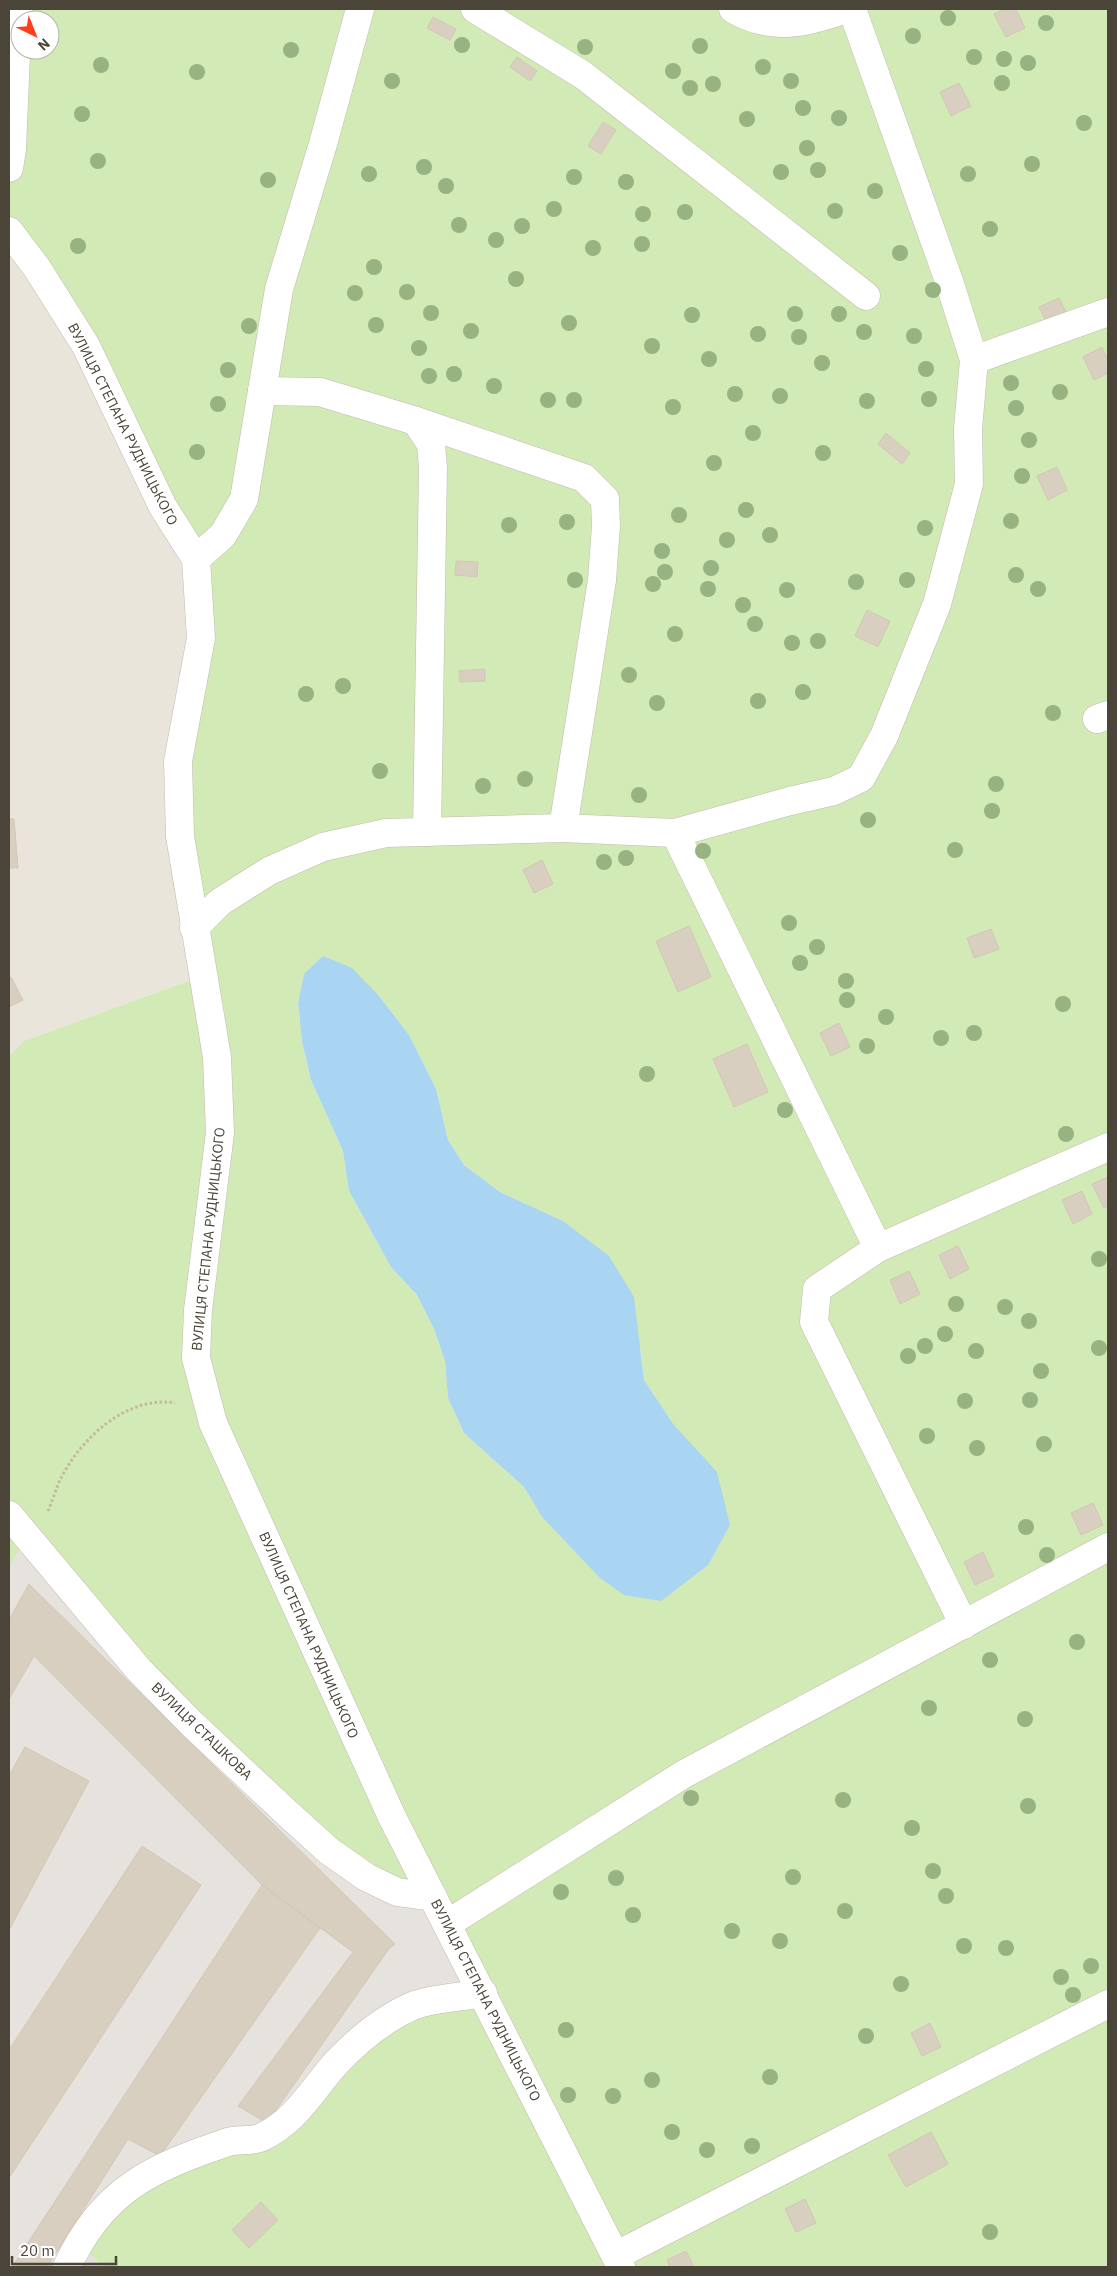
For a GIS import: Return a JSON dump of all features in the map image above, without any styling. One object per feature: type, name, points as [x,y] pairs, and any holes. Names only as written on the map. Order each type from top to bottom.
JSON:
[{"type":"street","points":[[9,168],[12,149],[18,9]]},
{"type":"street","points":[[196,559],[223,535],[244,499],[279,289],[323,144],[360,9]]},
{"type":"street","points":[[475,9],[583,75],[866,296]]},
{"type":"street","points":[[733,9],[745,16],[774,23],[807,22],[846,9]]},
{"type":"street","points":[[194,928],[220,902],[269,872],[322,847],[386,833],[563,828],[675,833],[790,801],[834,792],[861,778],[884,736],[937,604],[970,484],[968,429],[974,360],[950,284],[852,9]]},
{"type":"street","name":"ВУЛИЦЯ СТЕПАНА РУДНИЦЬКОГО","points":[[9,231],[37,268],[86,346],[163,508],[196,559],[201,638],[178,761],[180,836],[217,1057],[220,1133],[198,1310],[196,1358],[213,1423],[392,1818],[619,2261]]},
{"type":"street","points":[[974,360],[1108,312]]},
{"type":"street","points":[[262,390],[320,392],[416,421],[584,478],[605,499],[606,526],[602,580],[563,828]]},
{"type":"street","points":[[416,421],[431,444],[433,468],[427,832]]},
{"type":"street","points":[[675,833],[878,1248]]},
{"type":"street","points":[[964,1624],[814,1322],[817,1290],[878,1248],[1108,1147]]},
{"type":"street","name":"ВУЛИЦЯ СТАШКОВА","points":[[9,1514],[139,1670],[192,1724],[287,1813],[329,1850],[366,1877],[397,1892],[433,1897]]},
{"type":"street","points":[[447,1924],[684,1774],[1108,1547]]},
{"type":"street","points":[[67,2267],[78,2243],[114,2198],[145,2175],[231,2141],[261,2138],[285,2122],[308,2100],[336,2063],[372,2030],[416,2005],[483,1993]]},
{"type":"street","points":[[619,2261],[1108,2004]]},
{"type":"path","points":[[47,1515],[59,1482],[78,1453],[100,1430],[120,1414],[140,1404],[161,1400],[192,1408],[213,1423]]},
{"type":"shaded area","points":[[9,231],[196,559],[202,976],[24,1041],[9,1056]]},
{"type":"shaded area","points":[[28,1537],[433,1897],[483,1993],[78,2244],[103,2267],[9,2267],[9,1566]]},
{"type":"green space","points":[[18,9],[1108,9],[1108,2267],[103,2267],[78,2243],[114,2198],[261,2138],[372,2030],[482,1993],[433,1897],[329,1851],[28,1538],[9,1566],[9,1056],[24,1041],[202,976],[180,836],[196,559],[9,231],[9,168],[15,60],[60,60],[60,10]],"holes":[[[304,974],[379,996],[409,1035],[436,1089],[448,1140],[464,1165],[500,1192],[563,1221],[640,1345],[644,1380],[674,1425],[569,1545],[542,1517],[524,1487],[464,1433],[448,1398],[445,1361],[434,1329],[417,1295],[391,1267],[349,1191],[343,1151],[311,1080],[302,1041],[298,1003]]]},
{"type":"water","points":[[323,956],[352,968],[379,996],[409,1035],[436,1089],[448,1140],[464,1165],[500,1192],[563,1221],[609,1256],[634,1297],[644,1380],[674,1425],[717,1472],[730,1525],[708,1565],[661,1601],[624,1595],[600,1578],[542,1517],[524,1487],[464,1433],[448,1398],[445,1361],[434,1329],[417,1295],[391,1267],[349,1191],[343,1151],[311,1080],[302,1041],[298,1003],[304,974]]},
{"type":"building","points":[[1006,9],[1016,9],[1025,28],[1006,37],[994,14]]},
{"type":"building","points":[[433,17],[456,29],[450,40],[427,28]]},
{"type":"building","points":[[517,57],[537,71],[530,81],[510,67]]},
{"type":"building","points":[[959,83],[971,106],[951,116],[940,92]]},
{"type":"building","points":[[603,122],[616,130],[601,154],[588,146]]},
{"type":"building","points":[[1059,298],[1070,321],[1051,331],[1039,307]]},
{"type":"building","points":[[1102,347],[1108,360],[1108,373],[1094,380],[1083,357]]},
{"type":"building","points":[[886,433],[910,453],[902,464],[878,444]]},
{"type":"building","points":[[1057,467],[1067,490],[1048,500],[1037,476]]},
{"type":"building","points":[[456,561],[478,562],[477,577],[455,575]]},
{"type":"building","points":[[867,610],[890,621],[878,647],[855,636]]},
{"type":"building","points":[[485,669],[485,681],[460,682],[459,671]]},
{"type":"building","points":[[9,819],[14,819],[18,868],[9,868]]},
{"type":"building","points":[[542,860],[553,884],[534,893],[523,870]]},
{"type":"building","points":[[689,926],[711,977],[678,992],[656,941]]},
{"type":"building","points":[[991,929],[999,949],[974,958],[967,938]]},
{"type":"building","points":[[11,977],[23,1000],[9,1007],[9,978]]},
{"type":"building","points":[[839,1023],[850,1047],[831,1056],[820,1033]]},
{"type":"building","points":[[747,1044],[768,1092],[734,1107],[713,1059]]},
{"type":"building","points":[[1108,1177],[1108,1206],[1104,1208],[1092,1184]]},
{"type":"building","points":[[1082,1191],[1092,1214],[1073,1224],[1062,1200]]},
{"type":"building","points":[[958,1246],[969,1269],[950,1279],[939,1255]]},
{"type":"building","points":[[909,1271],[920,1294],[900,1304],[890,1280]]},
{"type":"building","points":[[1093,1503],[1103,1525],[1081,1535],[1071,1513]]},
{"type":"building","points":[[983,1552],[994,1576],[975,1585],[964,1562]]},
{"type":"building","points":[[29,1584],[395,1944],[388,1950],[267,2123],[238,2106],[353,1952],[262,1885],[34,1656],[9,1699],[9,1620]]},
{"type":"building","points":[[25,1747],[89,1781],[9,1930],[9,1776]]},
{"type":"building","points":[[142,1846],[201,1885],[9,2178],[9,2050]]},
{"type":"building","points":[[262,1885],[320,1928],[160,2156],[128,2139],[47,2267],[12,2267]]},
{"type":"building","points":[[930,2023],[941,2047],[922,2056],[911,2033]]},
{"type":"building","points":[[931,2132],[948,2164],[906,2187],[888,2155]]},
{"type":"building","points":[[805,2199],[816,2223],[796,2232],[785,2209]]},
{"type":"building","points":[[261,2202],[278,2220],[249,2248],[232,2230]]},
{"type":"building","points":[[686,2251],[694,2267],[670,2267],[667,2260]]}]
